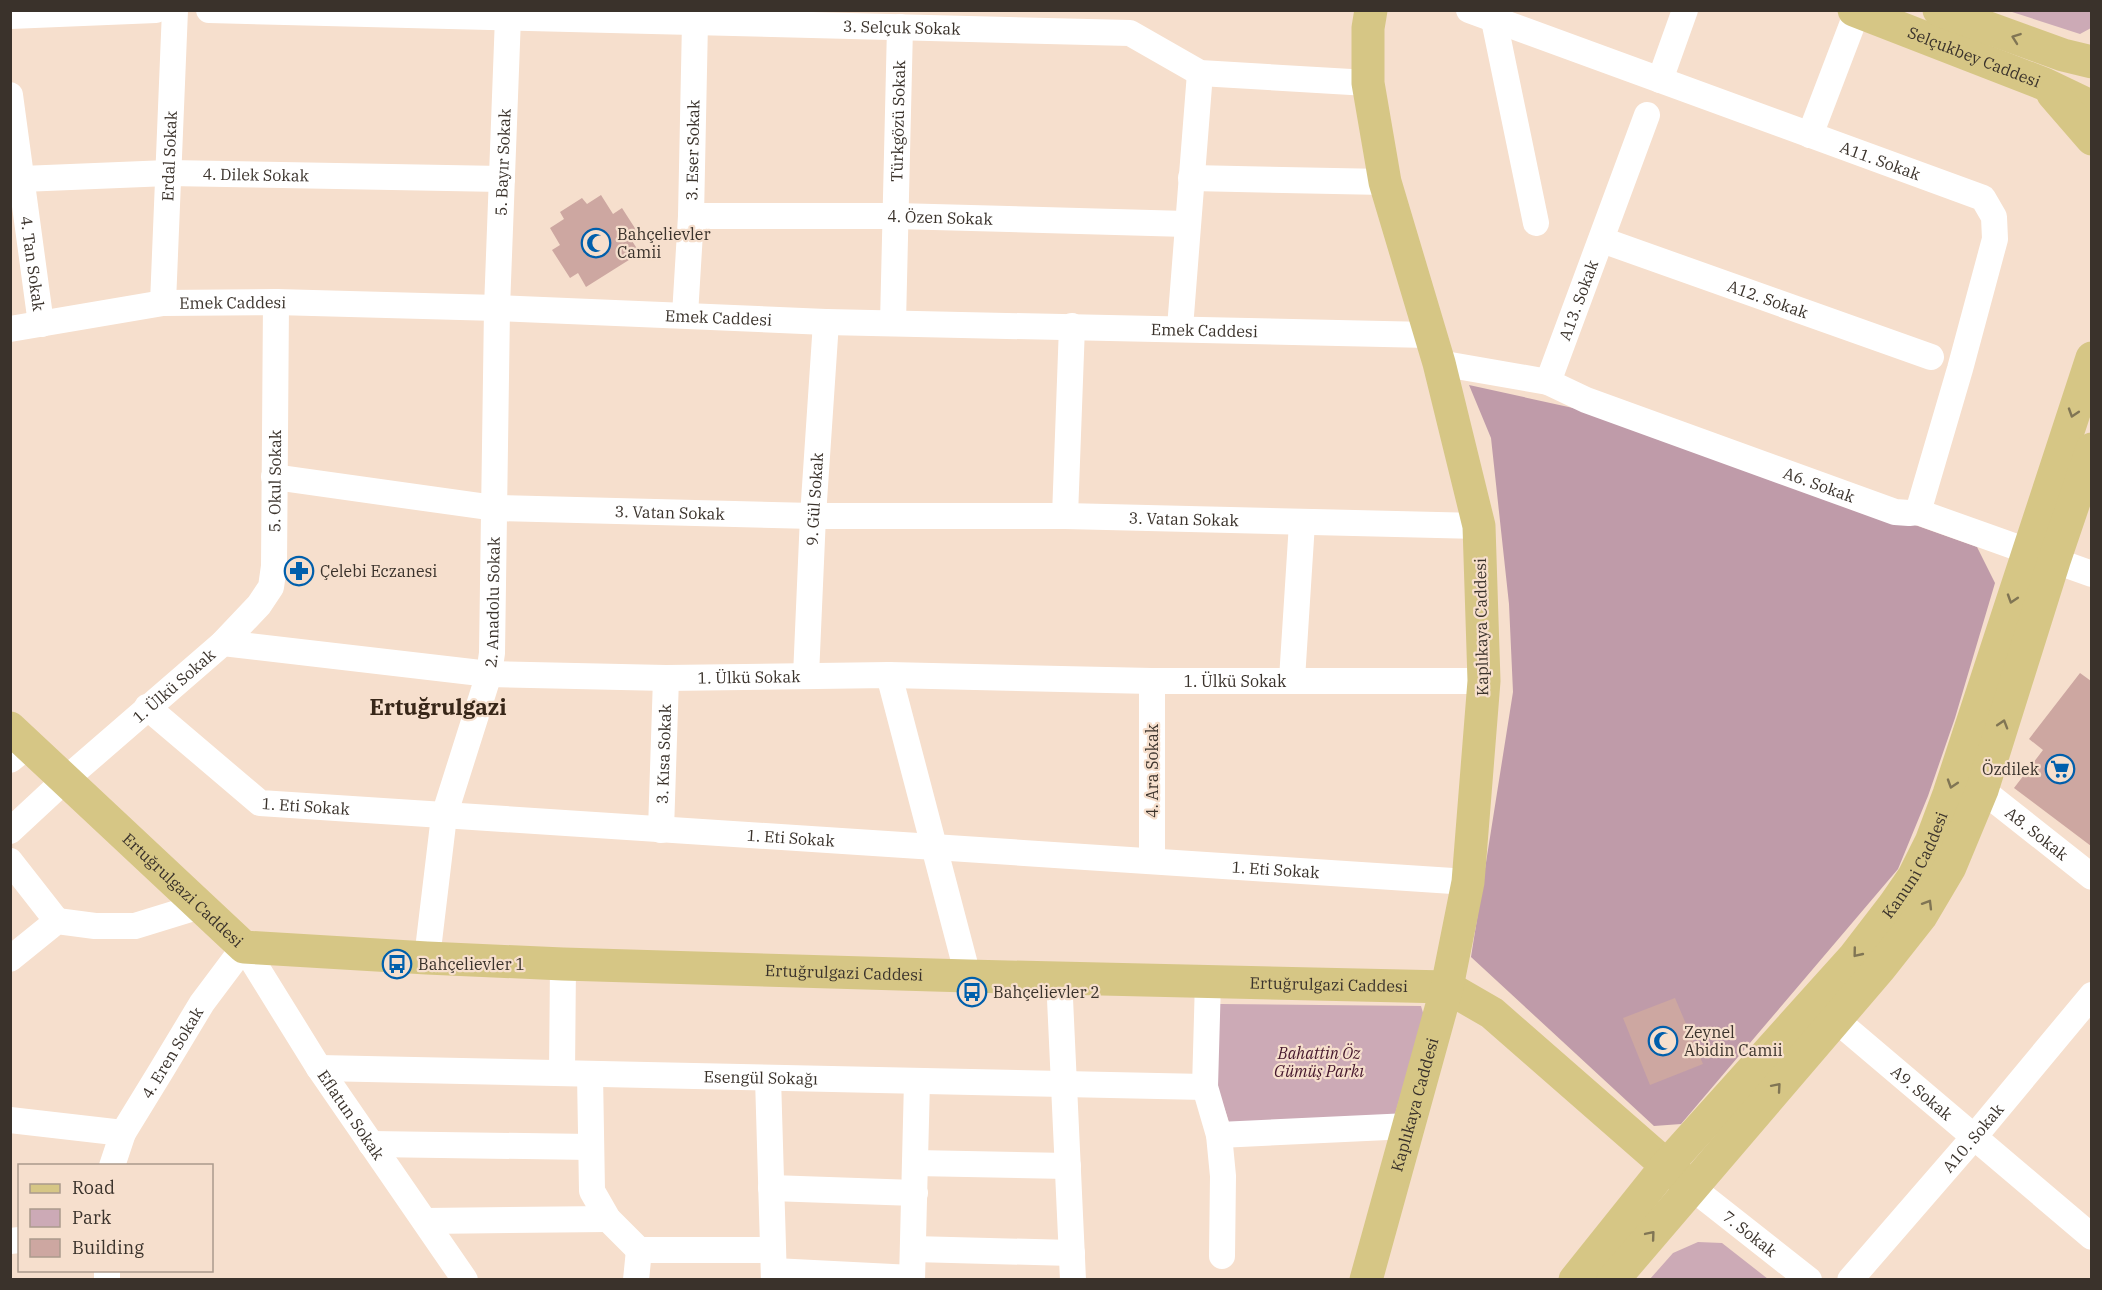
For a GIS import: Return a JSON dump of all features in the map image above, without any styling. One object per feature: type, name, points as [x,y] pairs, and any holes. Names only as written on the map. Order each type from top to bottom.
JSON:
[{"type":"main road","name":"Kaplıkaya Caddesi","points":[[1371,10],[1368,28],[1368,83],[1385,182],[1434,349],[1479,526],[1485,681],[1468,882],[1447,987],[1371,1277]]},
{"type":"main road","name":"Selçukbey Caddesi","points":[[1939,10],[2077,58]]},
{"type":"main road","name":"Selçukbey Caddesi","points":[[1856,11],[2044,84],[2091,107]]},
{"type":"main road","points":[[2077,58],[2091,40]]},
{"type":"main road","points":[[2044,84],[2091,139]]},
{"type":"main road","name":"Kanuni Caddesi","points":[[1613,1280],[1880,968],[1921,916],[1950,867],[1982,790],[2091,358]]},
{"type":"main road","name":"Kanuni Caddesi","points":[[1575,1280],[1666,1165],[1854,957],[1914,876],[1931,842],[2041,555],[2091,449]]},
{"type":"main road","name":"Ertuğrulgazi Caddesi","points":[[17,744],[66,778],[244,947],[563,964],[1447,987],[1492,1013],[1691,1187]]},
{"type":"street","points":[[10,16],[156,10]]},
{"type":"street","name":"Erdal Sokak","points":[[163,303],[175,10]]},
{"type":"street","name":"3. Selçuk Sokak","points":[[209,10],[695,21],[728,16],[900,27],[1042,20],[1130,33],[1200,73],[1368,83]]},
{"type":"street","name":"A11. Sokak","points":[[1469,10],[1983,198],[1994,217],[1995,239],[1918,512]]},
{"type":"street","points":[[1660,80],[1685,10]]},
{"type":"street","points":[[1810,135],[1856,11]]},
{"type":"street","name":"5. Bayır Sokak","points":[[497,308],[508,17]]},
{"type":"street","points":[[1494,20],[1536,222]]},
{"type":"street","name":"3. Eser Sokak","points":[[685,315],[691,216],[695,21]]},
{"type":"street","name":"Türkgözü Sokak","points":[[893,323],[900,27]]},
{"type":"street","points":[[1180,328],[1200,73]]},
{"type":"street","name":"4. Tan Sokak","points":[[10,95],[16,180],[41,324]]},
{"type":"street","name":"A13. Sokak","points":[[1548,382],[1647,115]]},
{"type":"street","name":"4. Dilek Sokak","points":[[16,180],[168,173],[502,179]]},
{"type":"street","points":[[1191,178],[1385,182]]},
{"type":"street","name":"4. Özen Sokak","points":[[691,216],[896,216],[1187,224]]},
{"type":"street","name":"A12. Sokak","points":[[1602,240],[1931,357]]},
{"type":"street","name":"Emek Caddesi","points":[[10,329],[163,303],[276,302],[497,308],[826,322],[1180,328],[1434,349]]},
{"type":"street","name":"5. Okul Sokak","points":[[223,643],[259,605],[271,587],[274,566],[276,302]]},
{"type":"street","name":"2. Anadolu Sokak","points":[[427,958],[444,816],[489,674],[492,652],[497,308]]},
{"type":"street","name":"9. Gül Sokak","points":[[806,675],[813,516],[826,322]]},
{"type":"street","points":[[1065,516],[1072,326]]},
{"type":"street","points":[[1434,349],[1548,382]]},
{"type":"street","name":"A6. Sokak","points":[[1548,382],[1586,400],[1895,512],[1918,512],[2091,574]]},
{"type":"street","name":"3. Vatan Sokak","points":[[274,477],[495,508],[813,516],[1065,516],[1479,526]]},
{"type":"street","points":[[1292,679],[1302,523]]},
{"type":"street","name":"1. Ülkü Sokak","points":[[10,831],[66,778],[223,643],[489,674],[666,678],[889,675],[1152,681],[1292,679],[1485,681]]},
{"type":"street","points":[[889,675],[932,846],[968,976]]},
{"type":"street","name":"3. Kısa Sokak","points":[[661,830],[666,678]]},
{"type":"street","name":"4. Ara Sokak","points":[[1152,681],[1152,861]]},
{"type":"street","name":"1. Eti Sokak","points":[[147,707],[260,803],[1468,882]]},
{"type":"street","name":"A8. Sokak","points":[[1982,790],[2091,877]]},
{"type":"street","points":[[10,861],[57,921],[95,926],[135,926],[200,906]]},
{"type":"street","points":[[10,959],[57,921]]},
{"type":"street","name":"Eflatun Sokak","points":[[244,947],[319,1068],[465,1280]]},
{"type":"street","name":"4. Eren Sokak","points":[[113,1164],[123,1133],[202,1004],[244,947]]},
{"type":"street","points":[[562,1073],[563,964]]},
{"type":"street","points":[[1059,977],[1073,1280]]},
{"type":"street","points":[[1208,981],[1205,1087],[1220,1135],[1223,1176],[1222,1256]]},
{"type":"street","name":"A10. Sokak","points":[[1850,1280],[1974,1137],[2091,995]]},
{"type":"street","name":"A9. Sokak","points":[[1835,1019],[2091,1237]]},
{"type":"street","name":"Esengül Sokağı","points":[[319,1068],[1205,1087]]},
{"type":"street","points":[[590,1074],[592,1191],[608,1220],[639,1250],[773,1267],[912,1279],[918,1081]]},
{"type":"street","points":[[768,1078],[773,1267]]},
{"type":"street","points":[[10,1120],[123,1133]]},
{"type":"street","points":[[1220,1135],[1409,1126]]},
{"type":"street","points":[[371,1144],[591,1147]]},
{"type":"street","points":[[915,1163],[1068,1166]]},
{"type":"street","name":"7. Sokak","points":[[1691,1187],[1809,1280]]},
{"type":"street","points":[[771,1188],[915,1193]]},
{"type":"street","points":[[425,1221],[608,1220]]},
{"type":"street","points":[[636,1280],[639,1250]]},
{"type":"street","points":[[913,1250],[1072,1253]]},
{"type":"green space","points":[[2009,11],[2091,11],[2091,28],[2080,34]]},
{"type":"green space","name":"Bahattin Öz Gümüş Parkı","points":[[1220,1004],[1421,1006],[1424,1016],[1393,1121],[1229,1122],[1214,1078]]},
{"type":"green space","points":[[1698,1242],[1722,1243],[1768,1279],[1650,1279],[1673,1253]]},
{"type":"shaded area","points":[[1469,385],[1605,415],[1977,547],[1995,583],[1955,718],[1928,796],[1898,869],[1681,1124],[1654,1126],[1471,957],[1513,692],[1509,604],[1491,438]]},
{"type":"building","name":"Bahçelievler Camii","points":[[601,195],[613,214],[622,208],[640,236],[632,241],[640,253],[586,287],[578,273],[570,278],[552,250],[560,245],[550,228],[564,219],[560,212],[582,198],[587,204]]},
{"type":"building","name":"Özdilek","points":[[2080,673],[2091,681],[2091,846],[2014,788],[2043,750],[2029,739]]},
{"type":"building","name":"Zeynel Abidin Camii","points":[[1675,998],[1703,1064],[1650,1085],[1623,1018]]},
{"type":"place","name":"Bahçelievler Camii","points":[[596,243]]},
{"type":"place","name":"Çelebi Eczanesi","points":[[299,571]]},
{"type":"place","name":"Özdilek","points":[[2060,769]]},
{"type":"place","name":"Bahçelievler 1","points":[[397,964]]},
{"type":"place","name":"Bahçelievler 2","points":[[972,992]]},
{"type":"place","name":"Zeynel Abidin Camii","points":[[1663,1041]]},
{"type":"district","name":"Ertuğrulgazi","points":[[438,707]]}]
